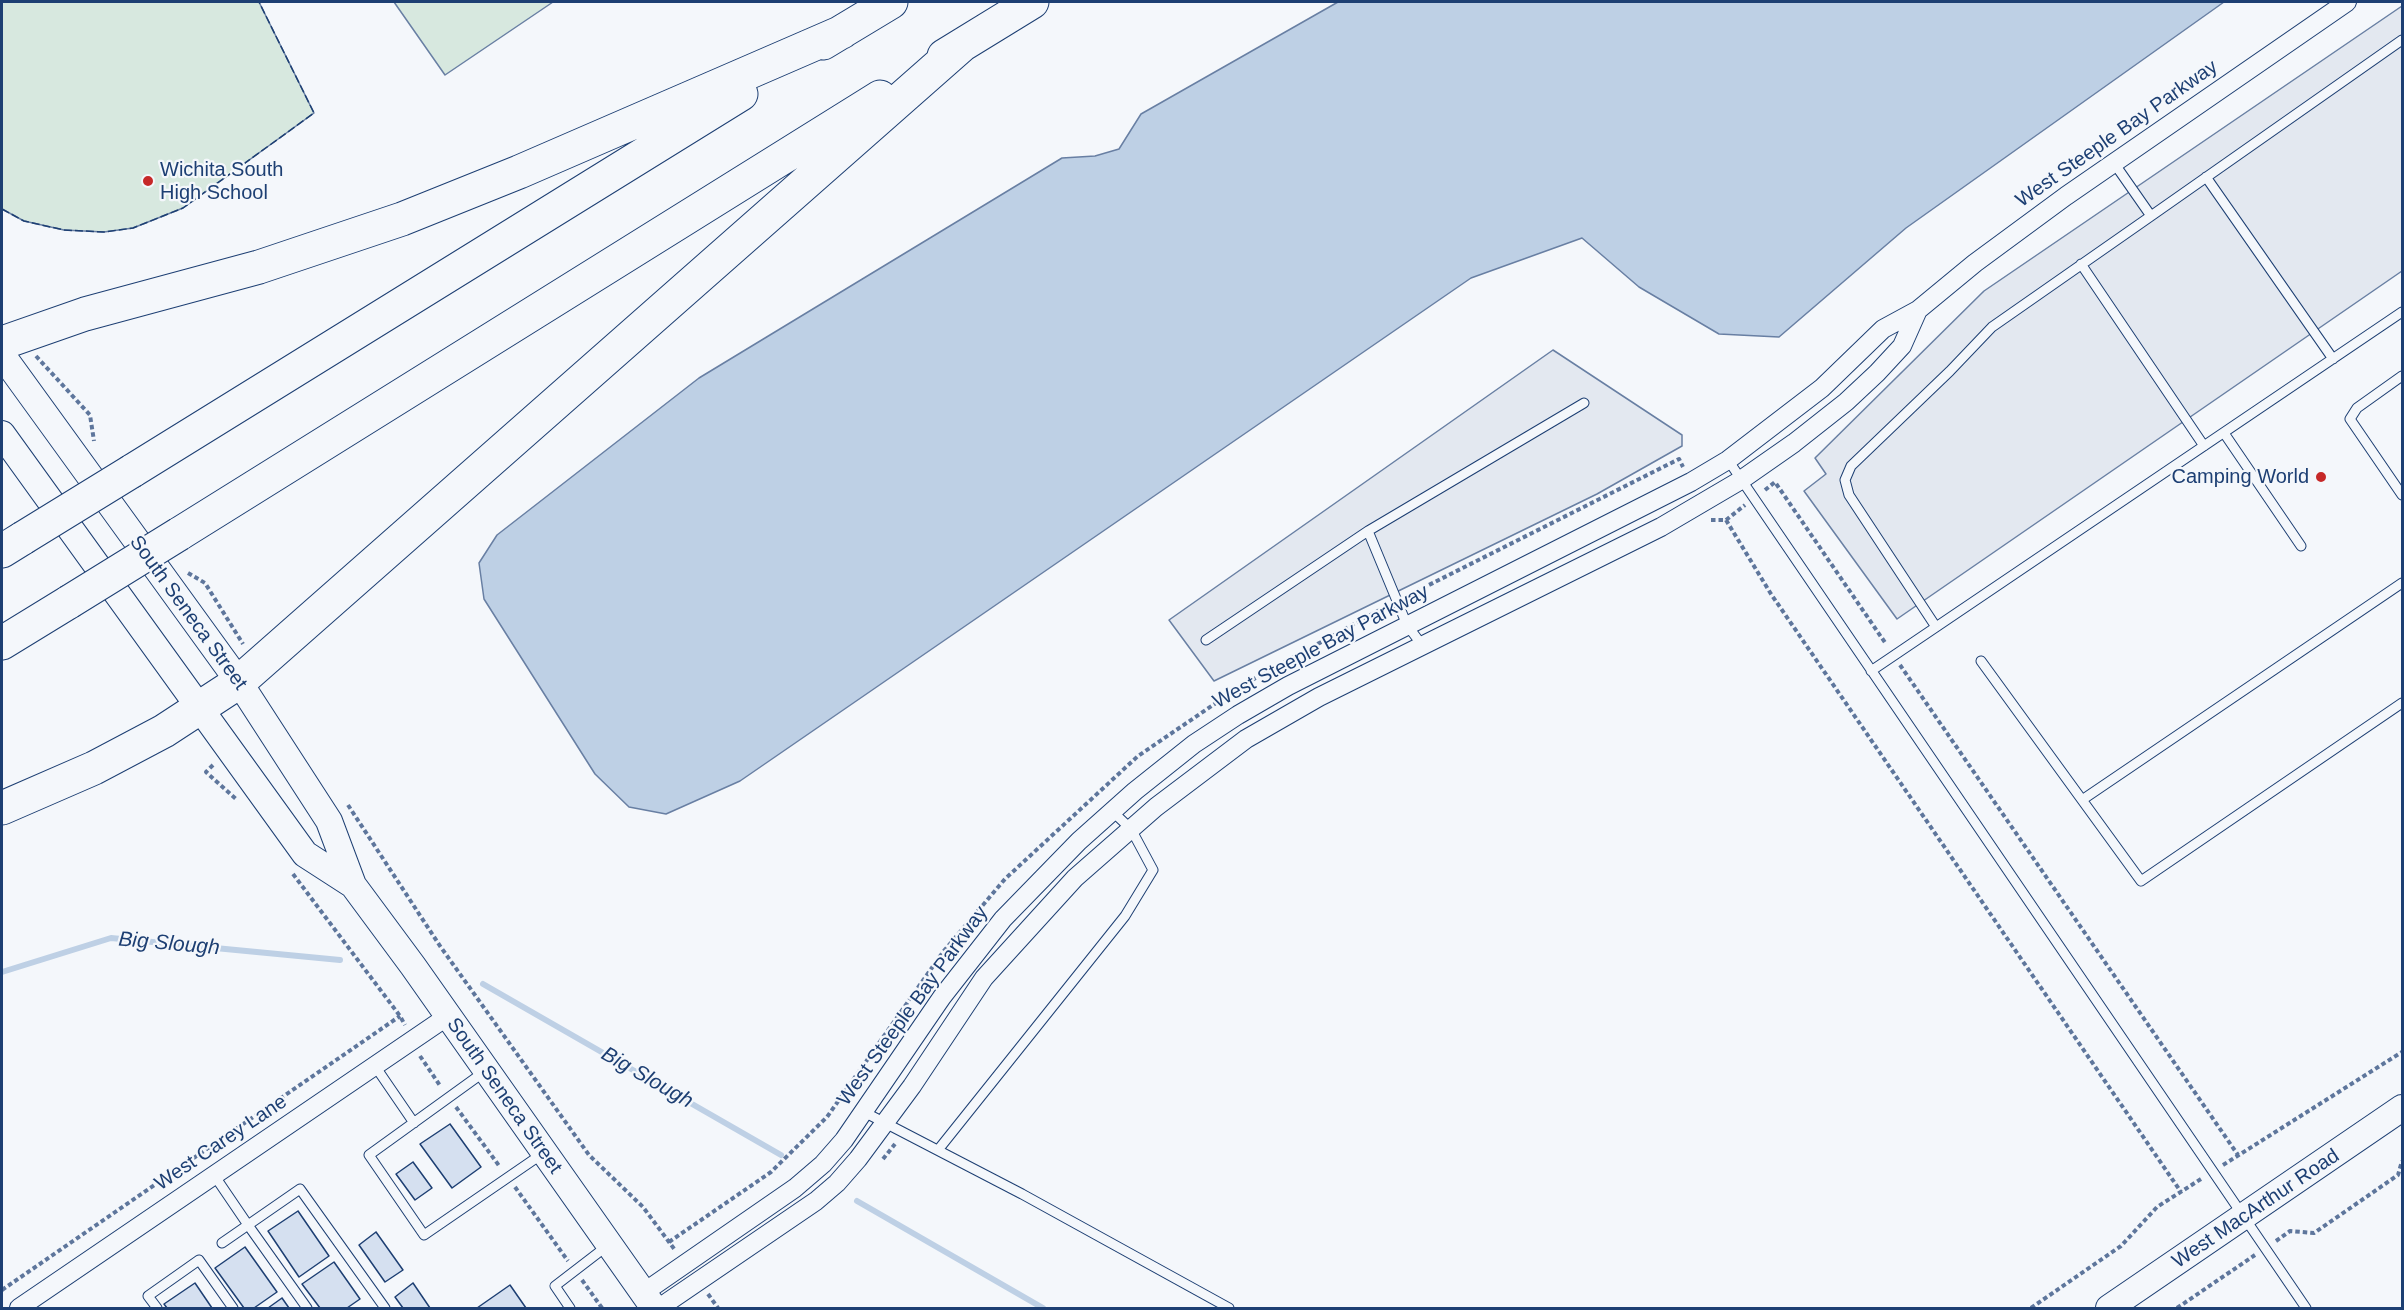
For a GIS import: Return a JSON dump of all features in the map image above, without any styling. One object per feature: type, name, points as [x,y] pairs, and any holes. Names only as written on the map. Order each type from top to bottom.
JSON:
[{"type":"highway","points":[[12,545],[891,2]]},
{"type":"highway","points":[[2,643],[1032,2]]},
{"type":"highway","points":[[2,343],[85,314],[259,267],[402,219],[519,172],[842,32]]},
{"type":"highway","points":[[2,808],[94,768],[164,731],[239,682],[962,45]]},
{"type":"street","name":"West Steeple Bay Parkway","points":[[652,1303],[685,1263],[795,1188],[823,1164],[864,1112],[942,997],[1003,919],[1078,841],[1194,744],[1288,686],[1691,482],[1728,460],[1822,388],[1882,329],[1918,310],[1975,263],[2114,163],[2347,2]]},
{"type":"street","name":"West Steeple Bay Parkway","points":[[652,1303],[703,1288],[837,1184],[885,1122],[984,978],[1075,878],[1156,807],[1246,739],[1319,697],[1661,527],[1741,480],[1820,422],[1877,373],[1902,346],[1918,310]]},
{"type":"street","name":"South Seneca Street","points":[[2,355],[239,682],[329,821],[353,885],[652,1303]]},
{"type":"street","name":"South Seneca Street","points":[[2,434],[304,854],[353,885]]},
{"type":"street","name":"West Carey Lane","points":[[19,1308],[448,1016]]},
{"type":"street","name":"West MacArthur Road","points":[[2109,1308],[2403,1108]]},
{"type":"lane","points":[[1936,627],[1849,495],[1845,480],[1851,466],[1992,327],[2403,40]]},
{"type":"lane","points":[[2114,163],[2151,216]]},
{"type":"lane","points":[[2206,177],[2333,359]]},
{"type":"lane","points":[[2081,264],[2204,446]]},
{"type":"lane","points":[[1871,671],[2403,312]]},
{"type":"lane","points":[[2403,376],[2356,408],[2350,419],[2403,495]]},
{"type":"lane","points":[[1206,640],[1368,531],[1584,403]]},
{"type":"lane","points":[[2224,433],[2301,546]]},
{"type":"lane","points":[[1728,460],[2306,1308]]},
{"type":"lane","points":[[1368,531],[1407,625],[1422,645]]},
{"type":"lane","points":[[2082,800],[2403,583]]},
{"type":"lane","points":[[1982,661],[2141,881],[2403,704]]},
{"type":"lane","points":[[938,1150],[1125,916],[1153,870],[1131,829],[1112,811]]},
{"type":"lane","points":[[375,1066],[414,1123]]},
{"type":"lane","points":[[487,1071],[369,1155],[424,1234],[544,1153]]},
{"type":"lane","points":[[864,1112],[1229,1308]]},
{"type":"lane","points":[[214,1175],[307,1308]]},
{"type":"lane","points":[[222,1243],[300,1189],[385,1308]]},
{"type":"lane","points":[[570,1308],[555,1286],[609,1245]]},
{"type":"lane","points":[[157,1308],[148,1296],[199,1260],[233,1308]]},
{"type":"path","points":[[669,1242],[771,1172],[827,1117],[943,952],[997,888],[1131,763],[1241,686],[1348,626],[1679,459],[1691,482]]},
{"type":"path","points":[[1701,525],[1712,520],[1726,520],[1775,482],[2238,1155]]},
{"type":"path","points":[[1702,503],[1712,520]]},
{"type":"path","points":[[1726,520],[1771,594],[2181,1192]]},
{"type":"path","points":[[346,802],[440,946],[589,1155],[643,1207],[685,1263]]},
{"type":"path","points":[[2,1290],[400,1016]]},
{"type":"path","points":[[880,1162],[889,1154],[903,1131]]},
{"type":"path","points":[[2177,1308],[2290,1231],[2314,1233],[2398,1175],[2403,1161]]},
{"type":"path","points":[[703,1288],[718,1289]]},
{"type":"path","points":[[703,1288],[718,1308]]},
{"type":"shaded area","points":[[2,2],[259,2],[314,113],[183,208],[133,228],[104,232],[64,230],[24,221],[2,209]]},
{"type":"shaded area","points":[[394,2],[553,2],[445,75]]},
{"type":"shaded area","points":[[2402,6],[2402,271],[1897,619],[1804,491],[1826,474],[1815,458],[1984,291]]},
{"type":"shaded area","points":[[1553,350],[1682,435],[1682,446],[1597,494],[1214,681],[1169,620]]},
{"type":"water","points":[[1338,2],[2224,2],[1906,228],[1779,337],[1719,334],[1639,287],[1582,238],[1471,278],[740,781],[666,814],[629,807],[595,774],[484,599],[479,563],[497,535],[699,378],[1062,158],[1095,156],[1119,149],[1141,114]]},
{"type":"building","points":[[450,1124],[481,1167],[452,1188],[420,1144]]},
{"type":"building","points":[[413,1162],[432,1188],[415,1200],[396,1174]]},
{"type":"building","points":[[298,1211],[329,1256],[299,1277],[268,1231]]},
{"type":"building","points":[[376,1232],[403,1270],[385,1282],[359,1245]]},
{"type":"building","points":[[245,1247],[277,1292],[254,1308],[244,1308],[215,1268]]},
{"type":"building","points":[[334,1262],[360,1299],[347,1308],[320,1308],[302,1284]]},
{"type":"building","points":[[195,1283],[212,1308],[167,1308],[164,1304]]},
{"type":"building","points":[[413,1283],[430,1308],[403,1308],[395,1297]]},
{"type":"building","points":[[510,1285],[526,1308],[477,1308]]},
{"type":"building","points":[[282,1298],[289,1308],[268,1308]]},
{"type":"waterway","name":"Big Slough","points":[[2,972],[111,938],[340,960]]},
{"type":"waterway","name":"Big Slough","points":[[483,984],[781,1155]]},
{"type":"waterway","name":"Big Slough","points":[[857,1201],[1043,1308]]},
{"type":"fence","points":[[2,209],[24,221],[64,230],[104,232],[133,228],[183,208],[314,113],[259,2]]},
{"type":"place","name":"Wichita South High School","points":[[148,181]]},
{"type":"place","name":"Camping World","points":[[2321,477]]}]
